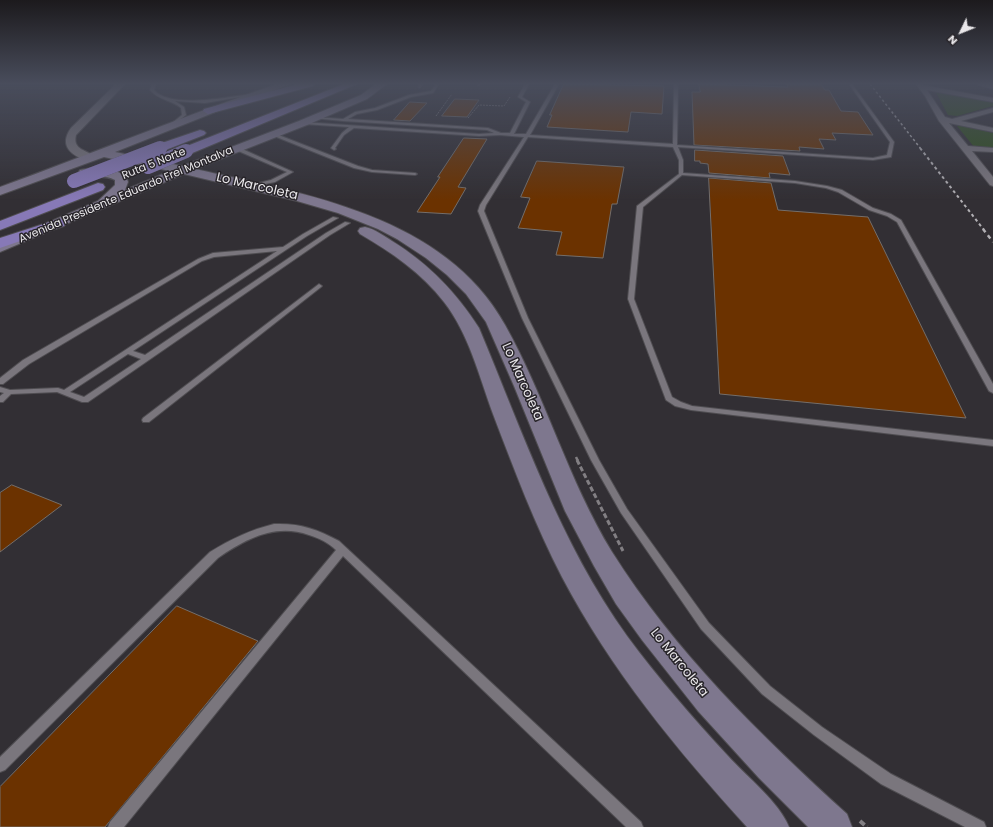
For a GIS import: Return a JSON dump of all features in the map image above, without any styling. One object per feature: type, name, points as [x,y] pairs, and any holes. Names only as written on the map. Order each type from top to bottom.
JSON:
[{"type":"highway","name":"Ruta 5 Norte","points":[[0,226],[257,123]]},
{"type":"highway","name":"Ruta 5 Norte","points":[[60,187],[207,130]]},
{"type":"highway","points":[[0,243],[59,223]]},
{"type":"main road","points":[[2,190],[90,148],[153,133],[180,123]]},
{"type":"main road","name":"Avenida Presidente Eduardo Frei Montalva","points":[[0,248],[176,173],[303,123]]},
{"type":"main road","points":[[153,133],[143,143],[144,148],[154,154],[166,156],[200,155],[252,144]]},
{"type":"main road","name":"Lo Marcoleta","points":[[90,148],[290,204],[341,221],[379,239],[405,255],[431,276],[452,300],[470,328],[525,471],[555,538],[601,619],[633,666],[672,716],[719,771],[771,827]]},
{"type":"main road","name":"Lo Marcoleta","points":[[176,173],[252,186],[323,203],[349,211],[390,228],[422,248],[452,271],[475,295],[495,322],[582,523],[604,561],[631,602],[664,647],[704,695],[753,749],[834,827]]},
{"type":"main road","points":[[2,190],[77,174],[108,174],[116,175],[121,178],[122,185],[119,189],[93,208]]},
{"type":"main road","points":[[481,355],[499,357],[510,355]]},
{"type":"main road","points":[[490,377],[506,375],[520,377]]},
{"type":"street","name":"Lo Marcoleta","points":[[82,123],[70,135],[69,142],[73,148],[83,155],[90,148]]},
{"type":"street","points":[[90,148],[84,131],[92,123]]},
{"type":"street","points":[[945,123],[993,183]]},
{"type":"street","points":[[959,123],[993,130]]},
{"type":"street","points":[[965,148],[993,150]]},
{"type":"street","points":[[979,167],[993,168]]},
{"type":"lane","points":[[171,126],[176,123]]},
{"type":"lane","points":[[303,123],[479,135],[500,134],[873,159],[889,156],[892,142],[878,123]]},
{"type":"lane","points":[[385,123],[488,129],[500,134]]},
{"type":"lane","points":[[511,135],[517,123]]},
{"type":"lane","points":[[535,123],[483,205],[482,211],[525,318],[595,460],[624,511],[705,626],[766,690],[818,731],[886,780],[979,827]]},
{"type":"lane","points":[[675,123],[675,146],[680,160],[681,174]]},
{"type":"lane","points":[[334,149],[333,148],[343,134],[352,127]]},
{"type":"lane","points":[[275,135],[356,167],[372,171],[415,174]]},
{"type":"lane","points":[[238,149],[291,172],[273,181],[252,186]]},
{"type":"lane","points":[[993,391],[896,218],[871,209],[840,191],[812,184],[681,174],[640,206],[631,299],[669,398],[678,404],[691,408],[993,443]]},
{"type":"lane","points":[[64,393],[232,284],[304,235],[341,221]]},
{"type":"lane","points":[[0,389],[9,392],[58,390],[85,400],[328,234],[341,221]]},
{"type":"lane","points":[[0,382],[26,362],[200,260],[213,255],[284,249]]},
{"type":"lane","points":[[232,284],[249,288]]},
{"type":"lane","points":[[146,420],[319,286]]},
{"type":"lane","points":[[183,316],[200,321]]},
{"type":"lane","points":[[128,352],[146,358]]},
{"type":"lane","points":[[0,400],[9,392]]},
{"type":"lane","points":[[0,766],[201,566],[228,545],[255,532],[268,528],[284,527],[312,532],[325,537],[342,550],[636,827]]},
{"type":"lane","points":[[115,827],[342,550]]},
{"type":"path","points":[[458,127],[462,123]]},
{"type":"green space","points":[[957,126],[964,126],[993,133],[993,150],[975,148]]},
{"type":"building","points":[[549,123],[629,123],[628,132],[547,127]]},
{"type":"building","points":[[693,123],[865,123],[873,135],[832,133],[836,140],[819,139],[824,149],[799,147],[800,151],[694,145]]},
{"type":"building","points":[[464,138],[487,139],[458,187],[466,188],[451,214],[417,212],[440,177],[438,177]]},
{"type":"building","points":[[695,150],[783,156],[790,175],[769,173],[770,178],[709,173],[708,164],[695,161]]},
{"type":"building","points":[[537,161],[624,167],[617,204],[612,204],[603,258],[556,255],[562,232],[518,228],[530,198],[521,197]]},
{"type":"building","points":[[709,178],[771,183],[778,210],[868,217],[966,418],[720,394]]},
{"type":"building","points":[[12,485],[62,505],[0,552],[0,493]]},
{"type":"building","points":[[177,606],[258,641],[105,827],[0,827],[0,787]]},
{"type":"railway","points":[[900,123],[921,149]]},
{"type":"railway","points":[[920,148],[984,230]]},
{"type":"railway","points":[[983,229],[993,242]]}]
